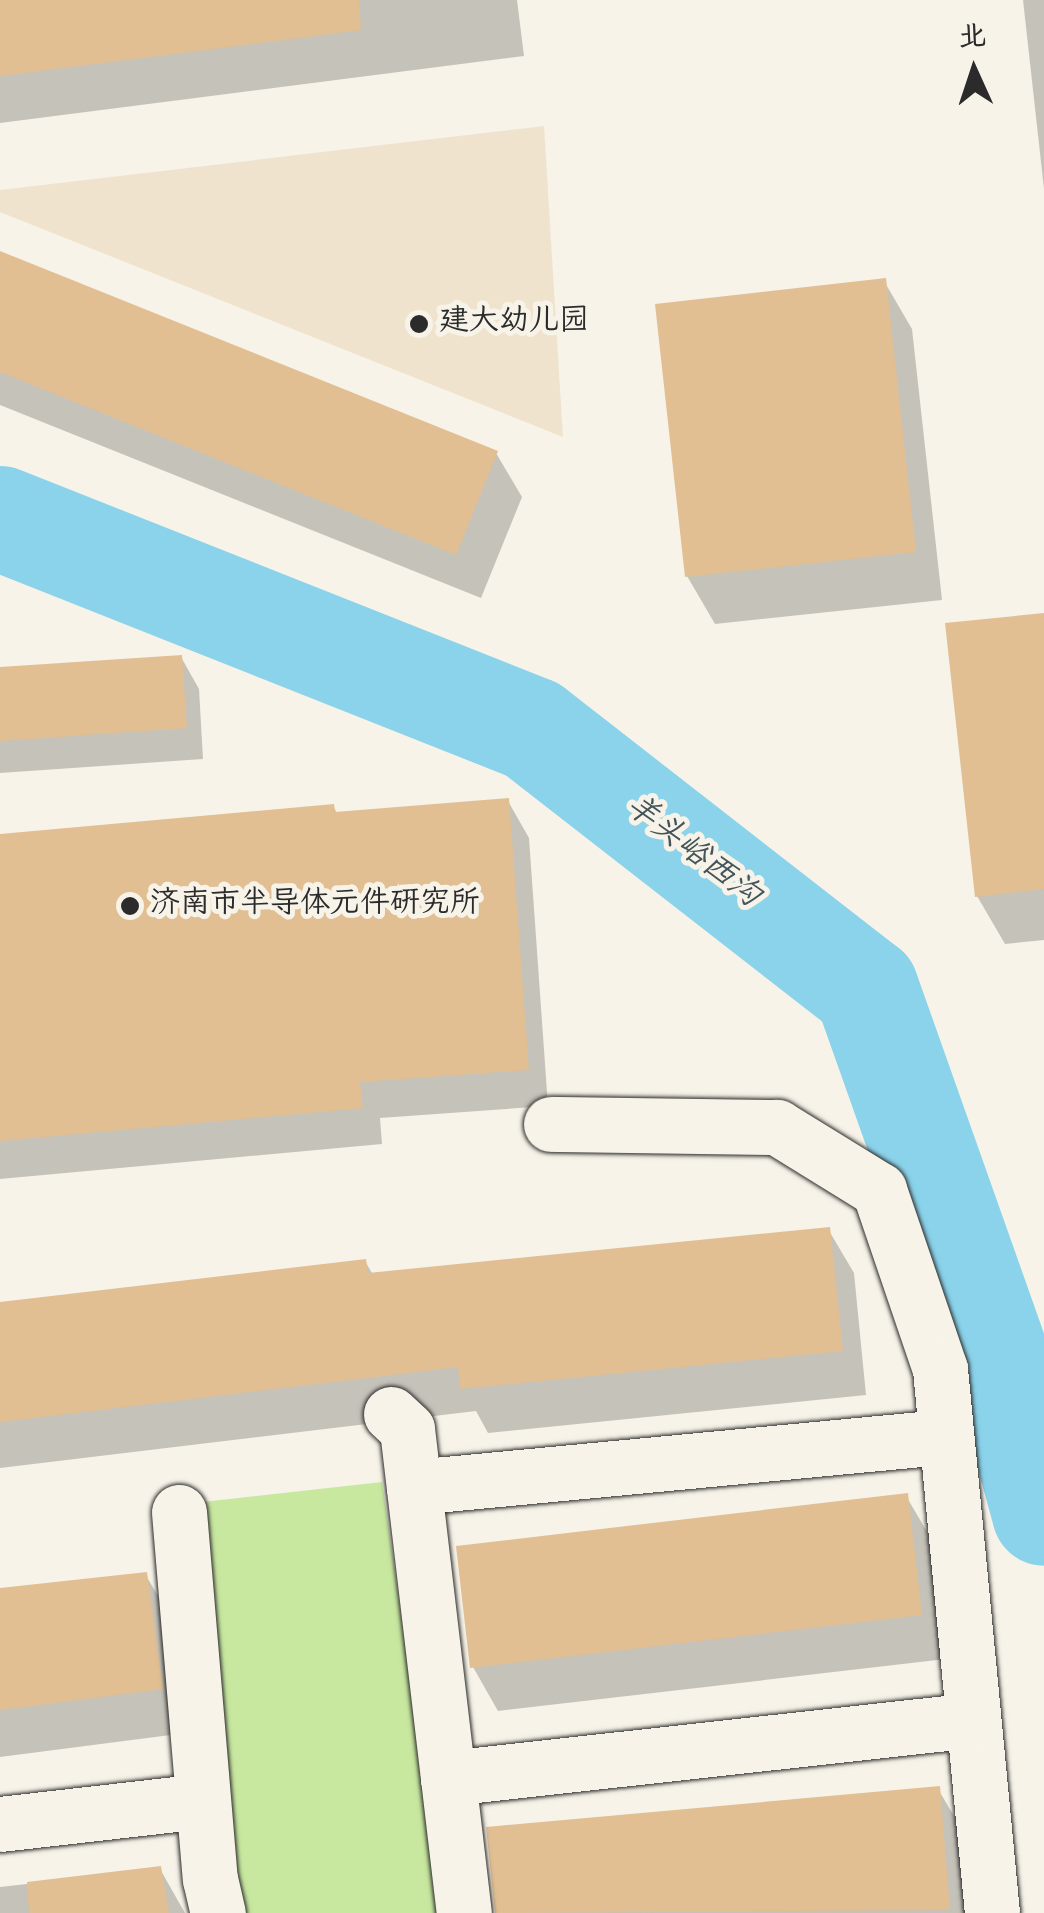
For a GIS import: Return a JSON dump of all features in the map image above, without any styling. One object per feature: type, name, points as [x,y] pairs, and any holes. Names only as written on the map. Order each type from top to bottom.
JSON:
[{"type":"street","points":[[551,1124],[777,1126],[879,1190],[940,1369],[942,1437],[992,1913]]},
{"type":"street","points":[[391,1414],[407,1429],[464,1913]]},
{"type":"street","points":[[414,1487],[942,1437]]},
{"type":"street","points":[[178,1512],[203,1801],[218,1913]]},
{"type":"street","points":[[448,1778],[973,1720]]},
{"type":"street","points":[[0,1824],[203,1801]]},
{"type":"shaded area","name":"建大幼儿园","points":[[544,126],[563,437],[0,212],[0,190]]},
{"type":"green space","points":[[382,1482],[444,1913],[235,1913],[194,1503]]},
{"type":"building","points":[[0,0],[359,0],[361,30],[0,76]]},
{"type":"building","points":[[0,251],[498,451],[456,555],[0,372]]},
{"type":"building","points":[[886,278],[916,552],[685,577],[655,304]]},
{"type":"building","points":[[1044,613],[1044,889],[975,897],[945,623]]},
{"type":"building","points":[[182,655],[187,728],[0,741],[0,667]]},
{"type":"building","points":[[509,798],[529,1070],[360,1082],[363,1108],[0,1141],[0,834],[334,804],[335,812]]},
{"type":"building","points":[[830,1227],[843,1351],[460,1389],[458,1367],[0,1422],[0,1302],[366,1259],[368,1273]]},
{"type":"building","points":[[908,1493],[922,1615],[470,1668],[456,1546]]},
{"type":"building","points":[[147,1572],[163,1689],[0,1710],[0,1588]]},
{"type":"building","points":[[940,1786],[950,1910],[495,1913],[486,1827]]},
{"type":"building","points":[[161,1866],[169,1913],[29,1913],[27,1882]]},
{"type":"waterway","name":"羊头峪西沟","points":[[0,518],[532,729],[866,989],[1020,1425],[1044,1513]]},
{"type":"place","name":"建大幼儿园","points":[[419,324]]},
{"type":"place","name":"济南市半导体元件研究所","points":[[130,906]]}]
